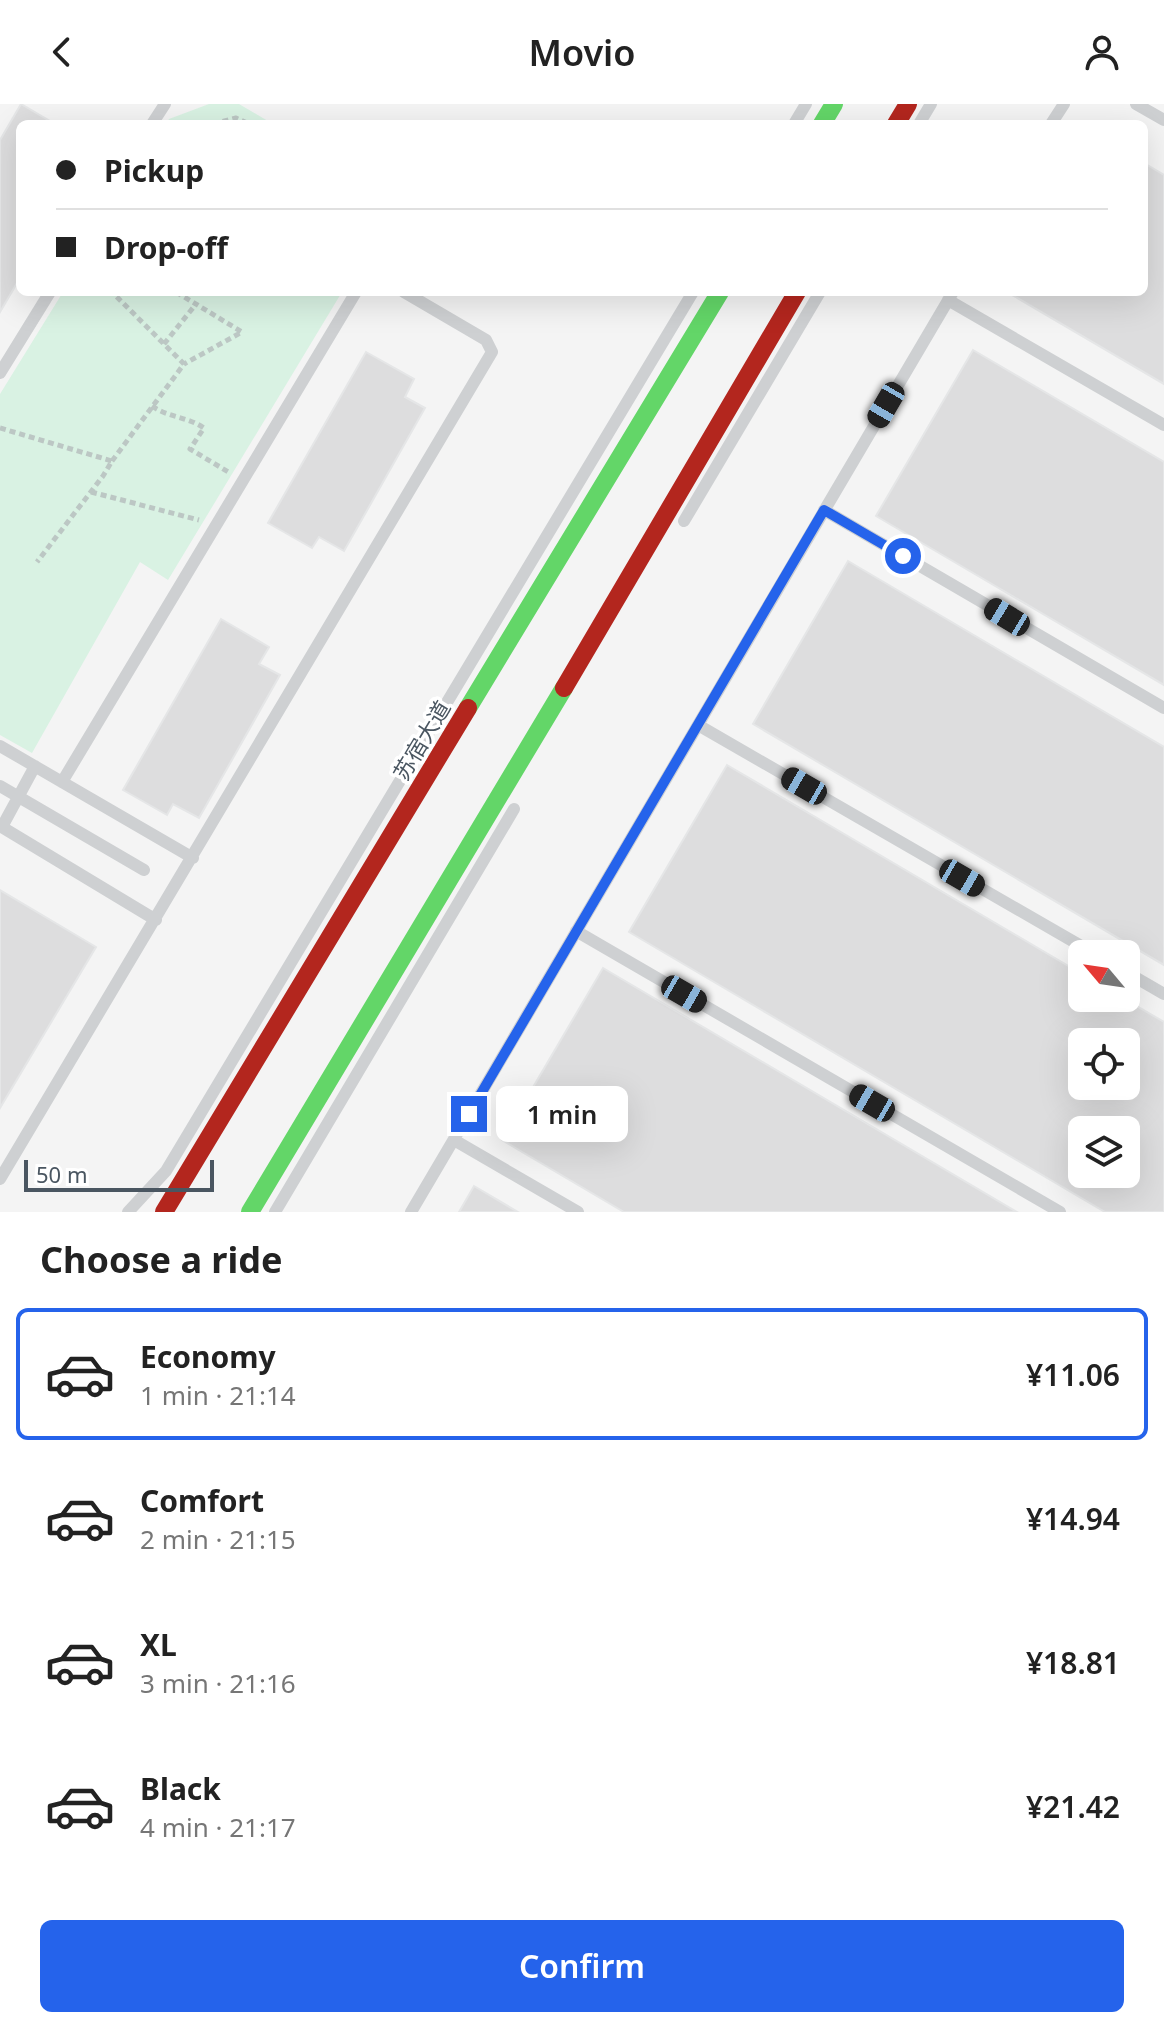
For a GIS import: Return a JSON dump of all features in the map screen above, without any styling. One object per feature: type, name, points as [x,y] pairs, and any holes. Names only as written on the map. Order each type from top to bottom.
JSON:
[{"type":"main road","name":"苏宿大道","points":[[164,1212],[718,296]]},
{"type":"main road","points":[[250,1212],[795,296]]},
{"type":"lane","points":[[1136,104],[1164,120]]},
{"type":"lane","points":[[0,373],[48,296]]},
{"type":"lane","points":[[62,782],[354,296]]},
{"type":"lane","points":[[0,1179],[492,352],[486,340],[411,296]]},
{"type":"lane","points":[[128,1212],[166,1171],[691,296]]},
{"type":"lane","points":[[673,539],[818,296]]},
{"type":"lane","points":[[411,1212],[950,296],[1164,425]]},
{"type":"lane","points":[[824,510],[1164,708]]},
{"type":"lane","points":[[698,725],[1071,940]]},
{"type":"lane","points":[[0,746],[193,858]]},
{"type":"lane","points":[[35,766],[1,827],[156,920]]},
{"type":"lane","points":[[0,786],[144,870]]},
{"type":"lane","points":[[275,1212],[519,800]]},
{"type":"lane","points":[[576,931],[1060,1212]]},
{"type":"lane","points":[[1140,980],[1164,994]]},
{"type":"lane","points":[[454,1140],[578,1212]]},
{"type":"path","points":[[116,296],[184,364]]},
{"type":"path","points":[[37,562],[184,364],[242,332],[183,296]]},
{"type":"path","points":[[164,344],[196,304]]},
{"type":"path","points":[[152,406],[167,417],[188,418],[204,428],[190,449],[243,481]]},
{"type":"path","points":[[0,428],[112,461]]},
{"type":"path","points":[[91,492],[217,525]]},
{"type":"green space","points":[[209,104],[239,104],[266,120],[168,120]]},
{"type":"green space","points":[[61,296],[340,296],[168,580],[140,562],[32,753],[0,735],[0,394]]},
{"type":"building","points":[[21,104],[48,120],[16,120],[16,285],[0,312],[0,140]]},
{"type":"building","points":[[1148,165],[1164,175],[1164,384],[1014,296],[1148,296]]},
{"type":"building","points":[[973,350],[1164,462],[1164,685],[876,516]]},
{"type":"building","points":[[366,352],[414,379],[405,397],[425,408],[344,551],[319,537],[312,548],[268,523]]},
{"type":"building","points":[[848,561],[1164,747],[1164,965],[1140,951],[1140,940],[1121,940],[753,724]]},
{"type":"building","points":[[221,619],[269,647],[259,664],[280,675],[199,818],[173,804],[167,815],[123,790]]},
{"type":"building","points":[[727,765],[1068,966],[1068,1012],[1140,1012],[1140,1008],[1164,1022],[1164,1212],[1105,1212],[629,932]]},
{"type":"building","points":[[0,890],[96,947],[0,1108]]},
{"type":"building","points":[[603,968],[1017,1212],[624,1212],[502,1140]]},
{"type":"building","points":[[474,1186],[518,1212],[459,1212]]},
{"type":"traffic: fast","points":[[824,120],[834,104]]},
{"type":"traffic: fast","points":[[468,708],[718,296]]},
{"type":"traffic: fast","points":[[250,1212],[564,688]]},
{"type":"traffic: jam","points":[[898,120],[908,104]]},
{"type":"traffic: jam","points":[[564,688],[795,296]]},
{"type":"traffic: jam","points":[[164,1212],[468,708]]},
{"type":"route","points":[[469,1114],[824,510],[903,556]]}]
